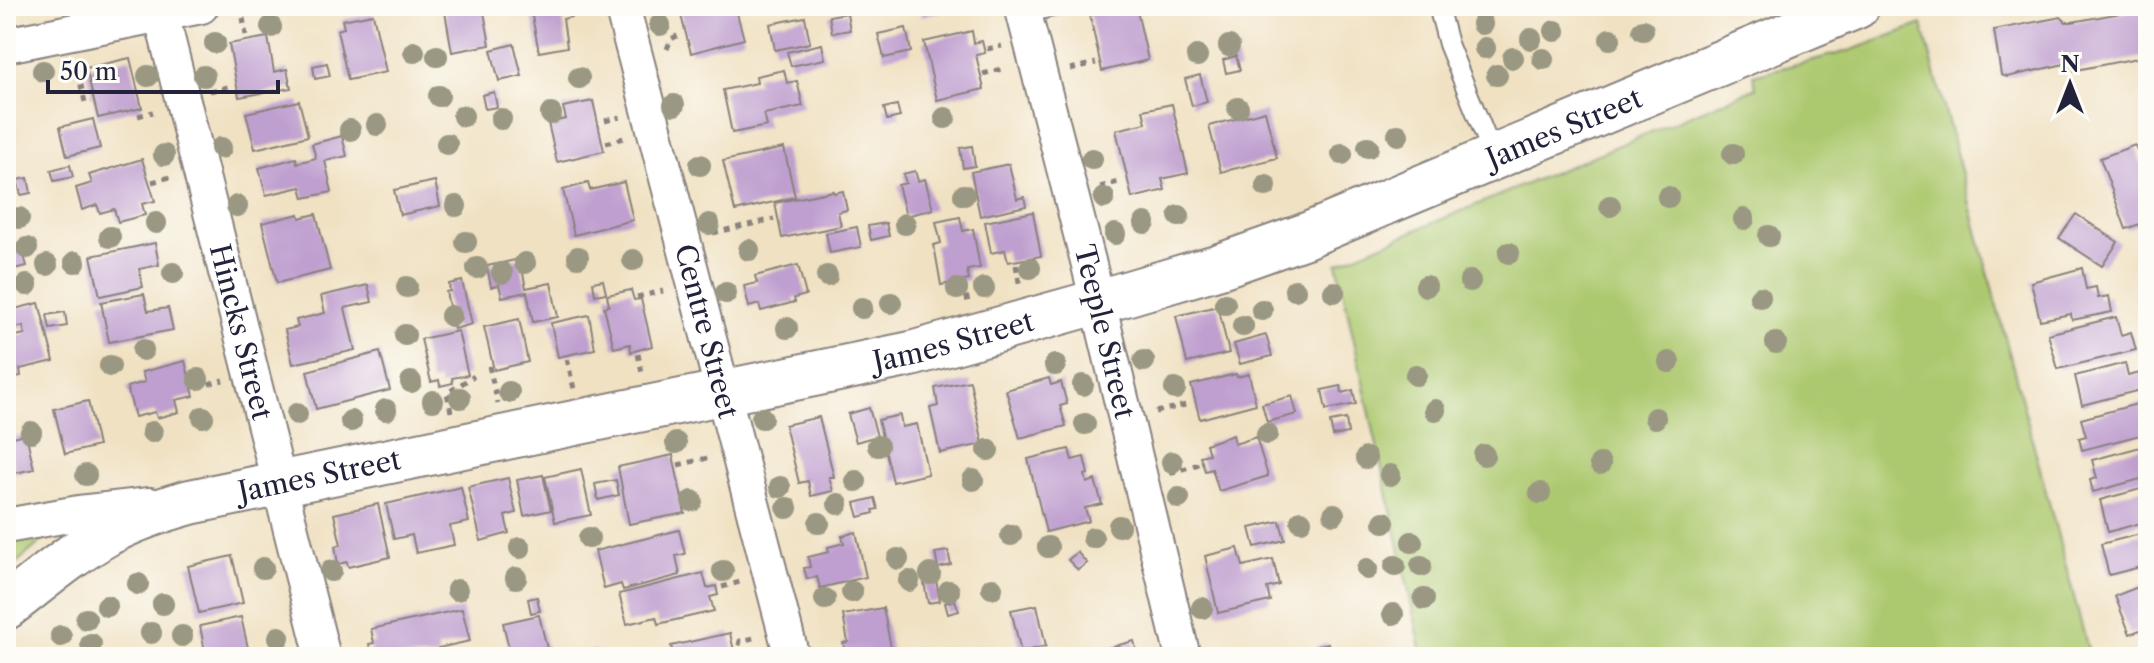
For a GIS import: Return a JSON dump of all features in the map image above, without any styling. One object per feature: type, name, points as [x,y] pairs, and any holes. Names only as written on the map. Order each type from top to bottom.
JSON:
[{"type":"street","points":[[6,45],[160,10],[201,6]]},
{"type":"street","name":"Centre Street","points":[[622,6],[725,392],[779,646]]},
{"type":"street","name":"James Street","points":[[6,526],[79,513],[190,502],[279,484],[911,354],[1097,303],[1220,266],[1305,236],[1857,6]]},
{"type":"street","name":"Teeple Street","points":[[1034,9],[1097,303],[1183,657]]},
{"type":"street","name":"Hincks Street","points":[[160,10],[323,657]]},
{"type":"street","points":[[6,607],[86,546],[110,532],[135,520],[190,502]]},
{"type":"lane","points":[[1438,6],[1448,44],[1494,157]]},
{"type":"path","points":[[243,18],[246,35]]},
{"type":"path","points":[[73,53],[85,102],[91,101]]},
{"type":"path","points":[[1056,73],[1096,63]]},
{"type":"path","points":[[983,74],[1018,65]]},
{"type":"path","points":[[152,182],[180,175]]},
{"type":"path","points":[[701,236],[774,219]]},
{"type":"path","points":[[1016,265],[1021,297]]},
{"type":"path","points":[[637,297],[676,288]]},
{"type":"path","points":[[638,354],[643,381]]},
{"type":"path","points":[[567,359],[576,396]]},
{"type":"path","points":[[489,366],[500,411]]},
{"type":"path","points":[[453,421],[447,393],[474,376]]},
{"type":"path","points":[[197,387],[232,378]]},
{"type":"path","points":[[1144,415],[1190,404]]},
{"type":"path","points":[[678,465],[720,456]]},
{"type":"path","points":[[1159,476],[1199,464]]},
{"type":"path","points":[[736,657],[740,641],[779,646]]},
{"type":"green space","points":[[1922,24],[2090,657],[1423,657],[1337,263],[1756,88],[1753,75],[1849,51]]},
{"type":"green space","points":[[6,531],[50,534],[6,572]]},
{"type":"building","points":[[444,6],[483,6],[490,45],[452,52]]},
{"type":"building","points":[[530,6],[569,6],[571,17],[563,19],[567,47],[539,52]]},
{"type":"building","points":[[712,6],[712,10],[735,6],[744,39],[691,53],[680,12]]},
{"type":"building","points":[[920,6],[961,6],[961,7],[922,16]]},
{"type":"building","points":[[1112,6],[1136,6],[1148,60],[1102,71],[1089,11]]},
{"type":"building","points":[[2148,8],[2148,56],[2071,71],[2069,63],[2007,77],[2001,75],[1994,30],[2061,17],[2066,22],[2072,22]]},
{"type":"building","points":[[847,13],[850,30],[832,33],[829,16]]},
{"type":"building","points":[[373,14],[386,72],[348,80],[337,30],[344,28],[342,20]]},
{"type":"building","points":[[805,17],[810,43],[775,50],[770,24]]},
{"type":"building","points":[[906,28],[911,52],[884,58],[878,34]]},
{"type":"building","points":[[972,31],[974,43],[982,41],[985,53],[976,55],[984,89],[937,100],[924,42]]},
{"type":"building","points":[[268,37],[274,72],[287,69],[291,88],[239,97],[229,44]]},
{"type":"building","points":[[514,44],[522,76],[499,81],[491,50]]},
{"type":"building","points":[[822,44],[825,59],[791,66],[787,52]]},
{"type":"building","points":[[1236,56],[1240,70],[1226,73],[1223,60]]},
{"type":"building","points":[[130,58],[142,108],[98,118],[86,68]]},
{"type":"building","points":[[327,63],[330,76],[315,79],[313,66]]},
{"type":"building","points":[[784,70],[787,83],[797,81],[803,106],[764,114],[767,126],[732,133],[723,90],[757,83],[756,76]]},
{"type":"building","points":[[1200,75],[1207,102],[1192,106],[1185,79]]},
{"type":"building","points":[[494,92],[497,107],[485,109],[482,95]]},
{"type":"building","points":[[299,101],[308,136],[255,149],[246,113]]},
{"type":"building","points":[[593,101],[604,151],[557,162],[548,123],[566,119],[563,107]]},
{"type":"building","points":[[1172,104],[1188,173],[1162,179],[1165,190],[1132,198],[1116,130],[1146,123],[1143,110]]},
{"type":"building","points":[[897,105],[900,117],[887,120],[884,108]]},
{"type":"building","points":[[1265,111],[1277,158],[1221,172],[1209,126]]},
{"type":"building","points":[[93,119],[100,148],[67,156],[60,127]]},
{"type":"building","points":[[342,136],[347,156],[325,161],[332,192],[304,198],[301,187],[266,195],[259,168],[296,158],[297,163],[316,158],[312,144]]},
{"type":"building","points":[[2135,145],[2148,181],[2148,221],[2126,229],[2100,158]]},
{"type":"building","points":[[972,146],[975,166],[963,168],[960,148]]},
{"type":"building","points":[[784,148],[795,197],[735,211],[723,161]]},
{"type":"building","points":[[142,159],[155,201],[142,204],[145,215],[118,222],[114,209],[100,213],[97,205],[82,210],[76,188],[92,183],[89,175]]},
{"type":"building","points":[[1009,164],[1017,199],[1024,197],[1026,206],[980,216],[971,172]]},
{"type":"building","points":[[70,165],[73,177],[54,181],[51,170]]},
{"type":"building","points":[[915,171],[918,181],[925,179],[933,209],[906,216],[898,185],[906,183],[903,174]]},
{"type":"building","points":[[28,178],[31,193],[21,195],[17,180]]},
{"type":"building","points":[[435,181],[440,206],[400,215],[394,190]]},
{"type":"building","points":[[624,182],[633,220],[574,235],[563,190],[588,183],[590,190]]},
{"type":"building","points":[[843,191],[847,210],[838,212],[841,226],[782,238],[775,203]]},
{"type":"building","points":[[1033,212],[1041,256],[1008,262],[1005,250],[991,253],[985,222]]},
{"type":"building","points":[[299,214],[300,218],[316,214],[330,270],[277,283],[262,223]]},
{"type":"building","points":[[2076,214],[2118,242],[2102,266],[2059,238]]},
{"type":"building","points":[[960,217],[963,231],[973,229],[980,268],[967,270],[969,280],[941,285],[934,245],[941,243],[936,222]]},
{"type":"building","points":[[886,223],[889,236],[871,240],[868,226]]},
{"type":"building","points":[[857,227],[861,247],[830,253],[826,233]]},
{"type":"building","points":[[155,243],[159,265],[139,269],[143,287],[100,296],[91,256]]},
{"type":"building","points":[[21,245],[27,266],[9,270],[6,248]]},
{"type":"building","points":[[520,259],[526,288],[551,283],[558,317],[533,322],[527,292],[502,297],[499,285],[491,287],[487,266]]},
{"type":"building","points":[[798,265],[806,295],[794,298],[795,302],[761,311],[759,304],[749,307],[744,286],[757,283],[755,276]]},
{"type":"building","points":[[2082,268],[2086,289],[2096,287],[2098,298],[2109,296],[2112,312],[2072,320],[2071,314],[2040,320],[2031,282]]},
{"type":"building","points":[[603,280],[606,293],[595,295],[593,282]]},
{"type":"building","points":[[462,281],[472,324],[454,329],[446,292],[450,291],[449,284]]},
{"type":"building","points":[[368,285],[372,302],[345,308],[355,350],[293,364],[285,330],[298,327],[296,320],[325,313],[321,296]]},
{"type":"building","points":[[631,290],[634,300],[641,299],[652,346],[631,352],[630,344],[614,348],[604,307],[609,306],[607,295]]},
{"type":"building","points":[[144,294],[148,311],[168,308],[173,330],[109,342],[101,302]]},
{"type":"building","points":[[39,303],[54,361],[20,369],[21,376],[6,379],[6,338],[25,334],[23,326],[8,330],[6,311]]},
{"type":"building","points":[[1218,306],[1229,353],[1187,363],[1176,316]]},
{"type":"building","points":[[65,312],[67,326],[50,329],[47,315]]},
{"type":"building","points":[[589,315],[595,349],[558,357],[551,323]]},
{"type":"building","points":[[2116,317],[2121,335],[2131,332],[2136,350],[2058,369],[2048,334]]},
{"type":"building","points":[[519,319],[528,362],[494,370],[484,327]]},
{"type":"building","points":[[458,331],[468,375],[452,378],[453,383],[440,386],[439,380],[431,382],[421,339]]},
{"type":"building","points":[[1266,335],[1272,356],[1240,364],[1234,344]]},
{"type":"building","points":[[380,352],[390,390],[316,409],[307,371]]},
{"type":"building","points":[[185,361],[194,396],[176,400],[179,412],[157,418],[155,412],[135,417],[127,387],[145,382],[142,372]]},
{"type":"building","points":[[2125,363],[2128,376],[2148,371],[2148,388],[2082,405],[2075,376]]},
{"type":"building","points":[[1236,374],[1237,377],[1249,374],[1256,404],[1200,419],[1191,385]]},
{"type":"building","points":[[1049,378],[1051,385],[1061,382],[1067,404],[1060,406],[1066,426],[1020,438],[1006,390]]},
{"type":"building","points":[[970,381],[983,444],[940,453],[930,408],[938,406],[935,388]]},
{"type":"building","points":[[1341,386],[1342,393],[1353,390],[1356,404],[1326,410],[1322,390]]},
{"type":"building","points":[[1292,396],[1297,414],[1267,422],[1262,404]]},
{"type":"building","points":[[88,401],[98,446],[65,454],[54,409]]},
{"type":"building","points":[[2148,401],[2148,433],[2082,450],[2079,438],[2086,436],[2081,419]]},
{"type":"building","points":[[869,408],[877,436],[856,442],[848,414]]},
{"type":"building","points":[[900,415],[902,427],[917,424],[928,474],[893,482],[878,420]]},
{"type":"building","points":[[819,417],[834,477],[829,477],[833,491],[811,496],[808,481],[799,483],[785,425]]},
{"type":"building","points":[[1346,419],[1348,433],[1333,436],[1330,422]]},
{"type":"building","points":[[26,434],[34,469],[15,473],[7,438]]},
{"type":"building","points":[[1233,435],[1235,444],[1256,437],[1268,476],[1219,491],[1212,469],[1205,471],[1200,456],[1209,454],[1206,444]]},
{"type":"building","points":[[2148,445],[2148,477],[2093,492],[2090,480],[2097,478],[2092,460]]},
{"type":"building","points":[[1069,449],[1072,460],[1084,457],[1087,483],[1095,480],[1102,504],[1085,508],[1089,521],[1046,532],[1028,459]]},
{"type":"building","points":[[673,455],[685,513],[629,524],[618,467]]},
{"type":"building","points":[[581,469],[591,515],[555,522],[545,477]]},
{"type":"building","points":[[543,475],[551,510],[524,516],[517,480]]},
{"type":"building","points":[[508,478],[516,513],[505,516],[509,533],[481,541],[468,487]]},
{"type":"building","points":[[616,480],[619,495],[598,500],[595,484]]},
{"type":"building","points":[[461,487],[469,522],[450,526],[454,545],[416,553],[412,535],[394,539],[386,504]]},
{"type":"building","points":[[2148,487],[2148,521],[2108,532],[2100,500]]},
{"type":"building","points":[[875,498],[878,509],[859,517],[855,503]]},
{"type":"building","points":[[378,504],[390,557],[348,567],[347,562],[338,564],[335,546],[341,545],[334,514]]},
{"type":"building","points":[[1280,521],[1285,540],[1255,547],[1250,528]]},
{"type":"building","points":[[679,530],[685,554],[676,556],[680,575],[623,590],[621,584],[604,589],[595,551]]},
{"type":"building","points":[[856,532],[866,577],[820,588],[817,577],[807,579],[804,568],[810,567],[808,557],[829,552],[828,547],[844,543],[842,536]]},
{"type":"building","points":[[2148,532],[2148,565],[2109,575],[2101,544]]},
{"type":"building","points":[[1238,548],[1243,566],[1273,559],[1279,585],[1267,588],[1270,601],[1218,613],[1205,556]]},
{"type":"building","points":[[948,551],[951,565],[938,568],[935,553]]},
{"type":"building","points":[[1077,552],[1087,563],[1078,570],[1068,560]]},
{"type":"building","points":[[232,556],[243,603],[199,613],[188,566]]},
{"type":"building","points":[[703,573],[707,588],[716,586],[718,595],[710,597],[714,611],[658,624],[656,617],[627,624],[619,594]]},
{"type":"building","points":[[936,580],[940,601],[928,603],[924,583]]},
{"type":"building","points":[[2148,583],[2148,627],[2130,634],[2115,596]]},
{"type":"building","points":[[537,597],[540,611],[531,613],[528,599]]},
{"type":"building","points":[[955,600],[959,611],[948,614],[945,603]]},
{"type":"building","points":[[1037,605],[1046,646],[1021,652],[1011,610]]},
{"type":"building","points":[[883,608],[893,657],[846,657],[843,643],[848,642],[843,615]]},
{"type":"building","points":[[462,609],[470,641],[438,648],[438,657],[372,657],[369,644],[374,643],[371,629]]},
{"type":"building","points":[[539,615],[549,657],[511,657],[503,623]]},
{"type":"building","points":[[241,617],[250,657],[206,657],[200,626]]},
{"type":"building","points":[[730,633],[734,651],[725,653],[726,657],[661,657],[673,653],[671,646]]},
{"type":"building","points":[[1134,641],[1138,657],[1093,657],[1092,652]]},
{"type":"building","points":[[1328,643],[1330,654],[1318,657],[1316,646]]},
{"type":"building","points":[[596,650],[598,657],[568,657],[568,656]]}]
